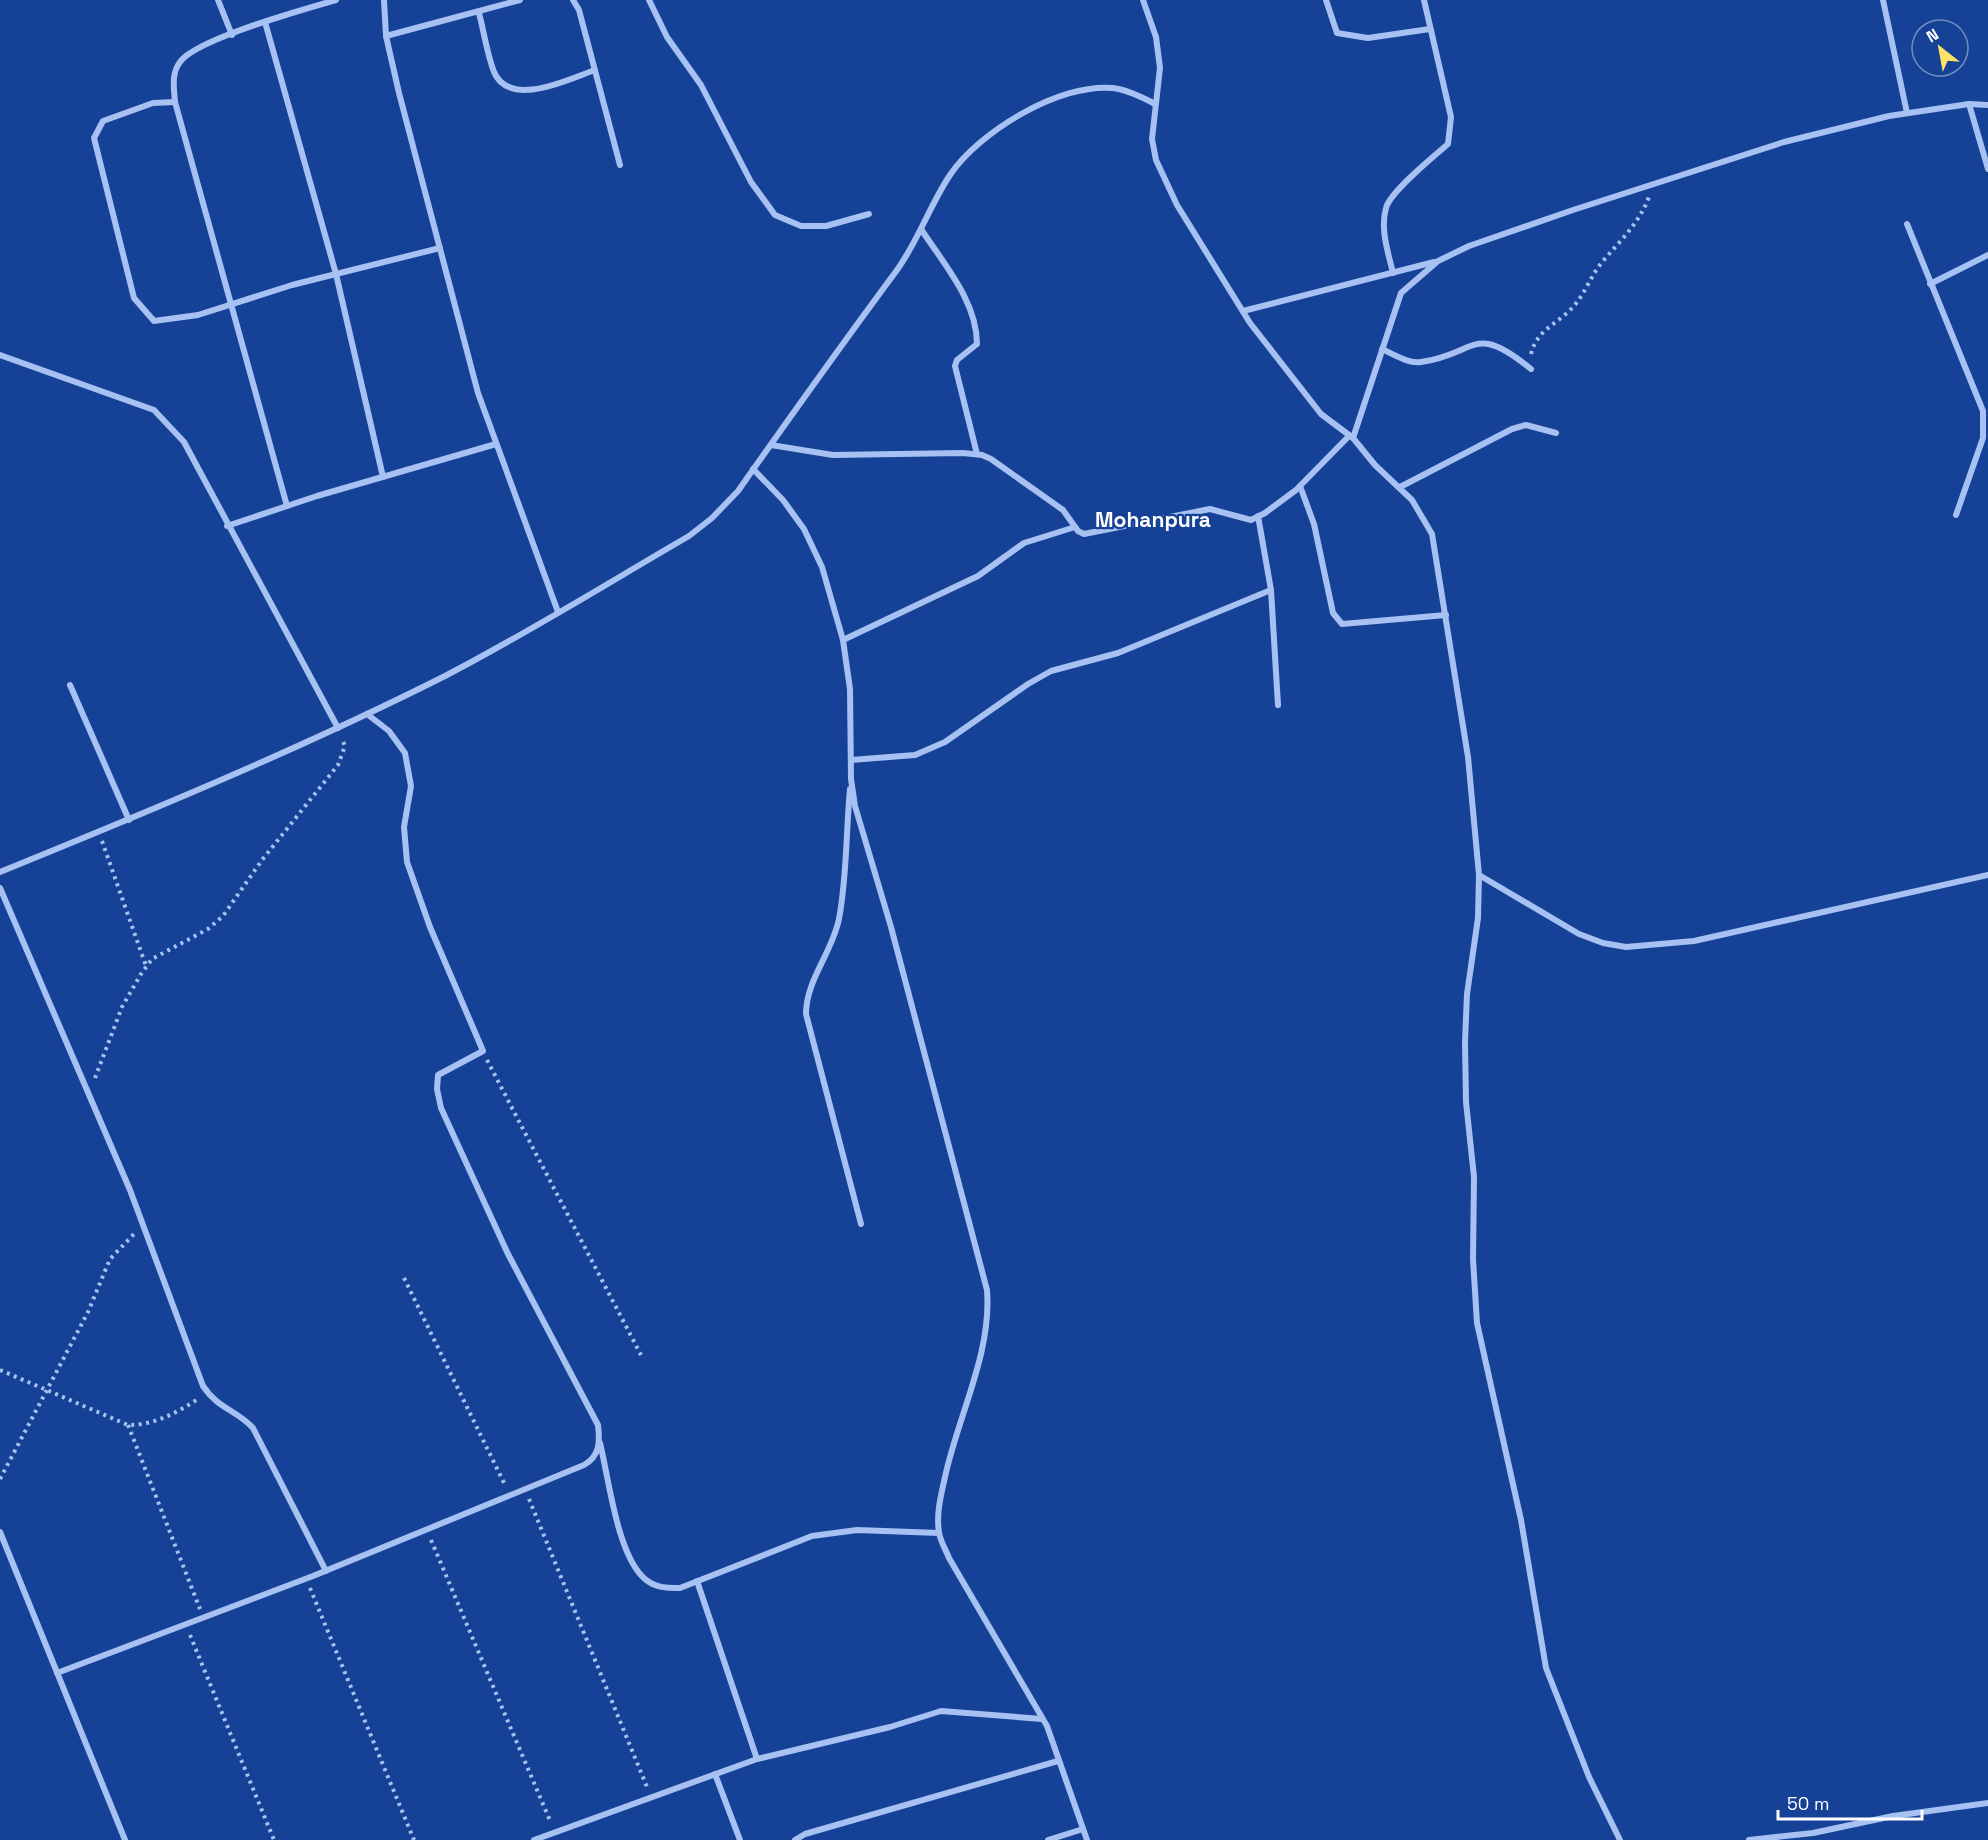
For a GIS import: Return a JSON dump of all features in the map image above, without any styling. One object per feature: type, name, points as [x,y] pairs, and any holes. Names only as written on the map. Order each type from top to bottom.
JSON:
[{"type":"street","points":[[218,0],[232,34]]},
{"type":"street","points":[[286,506],[175,102],[173,73],[180,60],[195,49],[266,22],[336,0]]},
{"type":"street","points":[[384,0],[386,36],[478,393],[518,497],[533,549],[558,612]]},
{"type":"street","points":[[386,36],[479,13],[520,0]]},
{"type":"street","points":[[573,0],[579,10],[620,165]]},
{"type":"street","points":[[649,0],[668,36],[701,85],[751,182],[774,215],[801,226],[826,226],[869,213]]},
{"type":"street","points":[[1143,0],[1156,37],[1160,68],[1152,139],[1156,160],[1177,205],[1243,311],[1321,414],[1351,437],[1375,465],[1400,487],[1412,500],[1432,534],[1468,757],[1479,875],[1478,918],[1467,994],[1465,1042],[1466,1102],[1474,1177],[1473,1258],[1477,1323],[1521,1520],[1546,1668],[1589,1777],[1620,1840]]},
{"type":"street","points":[[1326,0],[1337,33],[1368,38],[1430,29]]},
{"type":"street","points":[[1393,273],[1384,234],[1386,206],[1415,173],[1448,144],[1451,117],[1424,0]]},
{"type":"street","points":[[1882,0],[1907,113]]},
{"type":"street","points":[[479,13],[495,73],[505,86],[520,91],[540,89],[595,70]]},
{"type":"street","points":[[266,22],[336,274],[382,477]]},
{"type":"street","points":[[0,872],[129,820],[367,714],[446,675],[689,536],[731,498],[771,445],[902,263],[949,176],[967,153],[1014,119],[1085,90],[1112,88],[1132,93],[1155,104]]},
{"type":"street","points":[[175,102],[153,103],[103,121],[94,138],[134,298],[154,321],[198,315],[336,274],[440,248]]},
{"type":"street","points":[[1969,104],[1988,169]]},
{"type":"street","points":[[771,445],[833,455],[977,454],[992,459],[1063,510],[1075,527],[1084,534],[1210,509],[1240,519],[1251,520],[1300,486],[1351,437],[1401,293],[1416,277],[1438,261],[1469,246],[1654,182],[1784,142],[1907,113],[1969,104],[1988,105]]},
{"type":"street","points":[[1907,224],[1983,411],[1983,438],[1956,515]]},
{"type":"street","points":[[921,229],[963,294],[975,328],[977,344],[957,360],[955,366],[977,454]]},
{"type":"street","points":[[1930,285],[1988,255]]},
{"type":"street","points":[[1243,311],[1438,261]]},
{"type":"street","points":[[1382,349],[1420,362],[1484,342],[1504,350],[1531,369]]},
{"type":"street","points":[[0,355],[154,410],[184,442],[338,728]]},
{"type":"street","points":[[1400,487],[1512,429],[1526,425],[1556,433]]},
{"type":"street","points":[[228,526],[286,506],[496,444]]},
{"type":"street","points":[[753,469],[783,500],[804,529],[822,567],[843,640],[850,689],[851,779],[839,918],[832,945],[809,990],[806,1014],[861,1224]]},
{"type":"street","points":[[1300,486],[1314,524],[1333,613],[1342,624],[1446,615]]},
{"type":"street","points":[[1258,516],[1271,590],[1278,705]]},
{"type":"street","points":[[843,640],[978,576],[1024,543],[1075,527]]},
{"type":"street","points":[[851,760],[915,755],[945,742],[1028,684],[1051,671],[1118,653],[1271,590]]},
{"type":"street","points":[[70,685],[129,820]]},
{"type":"street","points":[[367,714],[389,731],[405,753],[411,786],[404,827],[407,862],[430,927],[483,1051],[438,1075],[437,1089],[441,1108],[508,1254],[598,1425],[600,1442],[627,1550],[636,1570],[646,1581],[658,1587],[680,1588],[812,1536],[857,1530],[939,1533]]},
{"type":"street","points":[[851,779],[855,806],[891,927],[987,1290],[989,1309],[984,1338],[947,1467],[939,1505],[939,1533],[949,1558],[1042,1719],[1087,1840]]},
{"type":"street","points":[[1479,875],[1579,934],[1603,943],[1626,947],[1694,941],[1988,875]]},
{"type":"street","points":[[0,888],[143,1225],[185,1344],[208,1394],[213,1401],[244,1418],[253,1428],[326,1571]]},
{"type":"street","points":[[57,1673],[326,1571],[511,1495],[593,1460],[600,1442]]},
{"type":"street","points":[[0,1532],[125,1840]]},
{"type":"street","points":[[697,1581],[757,1759]]},
{"type":"street","points":[[534,1840],[757,1759],[879,1730],[941,1711],[1042,1719]]},
{"type":"street","points":[[795,1840],[805,1834],[1058,1761]]},
{"type":"street","points":[[715,1774],[740,1840]]},
{"type":"street","points":[[1749,1840],[1813,1833],[1893,1816],[1988,1803]]},
{"type":"street","points":[[1048,1840],[1083,1829]]},
{"type":"path","points":[[1531,369],[1534,342],[1549,325],[1569,312],[1578,302],[1603,261],[1639,219],[1654,182]]},
{"type":"path","points":[[89,1096],[122,1007],[147,967],[153,959],[208,929],[224,916],[262,860],[338,765],[345,746],[338,728]]},
{"type":"path","points":[[99,832],[147,967]]},
{"type":"path","points":[[483,1051],[641,1355]]},
{"type":"path","points":[[0,1479],[88,1312],[110,1259],[143,1225]]},
{"type":"path","points":[[404,1278],[511,1495]]},
{"type":"path","points":[[0,1370],[128,1425],[151,1423],[170,1416],[208,1394]]},
{"type":"path","points":[[128,1425],[203,1618]]},
{"type":"path","points":[[525,1489],[651,1798]]},
{"type":"path","points":[[427,1530],[555,1832]]},
{"type":"path","points":[[306,1578],[414,1840]]},
{"type":"path","points":[[186,1624],[274,1840]]},
{"type":"district","name":"Mohanpura","points":[[1153,519]]}]
